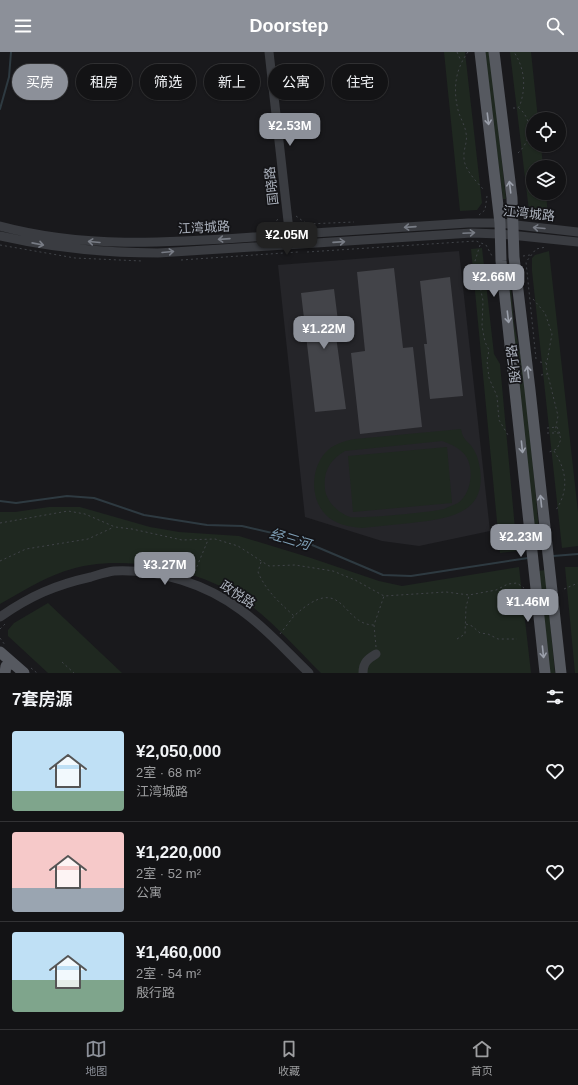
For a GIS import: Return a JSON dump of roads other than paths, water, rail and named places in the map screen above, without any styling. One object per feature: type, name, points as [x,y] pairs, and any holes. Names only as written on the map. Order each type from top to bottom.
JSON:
[{"type":"main road","name":"殷行路","points":[[480,52],[500,228],[545,673]]},
{"type":"main road","name":"殷行路","points":[[494,52],[514,230],[514,257],[530,390],[548,570],[561,673]]},
{"type":"main road","points":[[2,648],[13,663],[24,673]]},
{"type":"main road","points":[[5,673],[6,666],[13,663]]},
{"type":"street","name":"国晓路","points":[[269,52],[291,245]]},
{"type":"street","name":"江湾城路","points":[[0,226],[76,240],[119,243],[157,243],[468,223],[578,242]]},
{"type":"street","name":"江湾城路","points":[[0,236],[46,245],[119,253],[158,253],[472,233],[500,228]]},
{"type":"street","name":"江湾城路","points":[[514,230],[578,232]]},
{"type":"street","name":"政悦路","points":[[4,619],[44,591],[56,586],[114,571],[161,574],[190,583],[219,596],[243,611],[309,673]]},
{"type":"street","points":[[364,673],[363,666],[367,659],[376,654]]},
{"type":"waterway","points":[[0,109],[9,77],[11,52]]},
{"type":"waterway","name":"经三河","points":[[0,501],[16,503],[67,496],[94,498],[144,515],[207,525],[242,526],[298,539],[383,575],[411,576],[528,558]]},
{"type":"waterway","name":"经三河","points":[[553,556],[578,554]]}]
